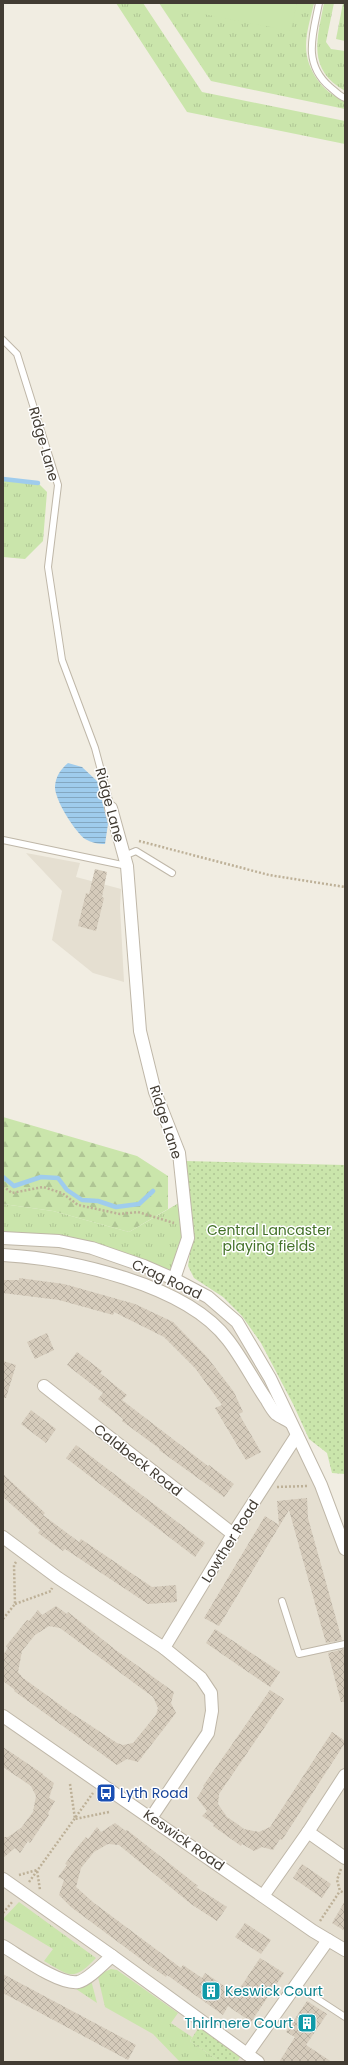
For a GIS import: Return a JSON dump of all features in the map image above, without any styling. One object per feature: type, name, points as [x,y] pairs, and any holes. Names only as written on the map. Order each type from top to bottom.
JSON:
[{"type":"street","name":"Ridge Lane","points":[[112,808],[124,855],[140,1031],[155,1092],[179,1153],[188,1238],[174,1279]]},
{"type":"street","name":"Crag Road","points":[[3,1238],[59,1241],[92,1248],[144,1266],[174,1279],[208,1297],[237,1322],[270,1378],[321,1485],[345,1549]]},
{"type":"street","name":"Crag Road","points":[[3,1255],[58,1260],[101,1271],[146,1286],[192,1308],[212,1323],[228,1340],[276,1414],[290,1422]]},
{"type":"street","name":"Caldbeck Road","points":[[44,1386],[233,1534]]},
{"type":"street","name":"Lowther Road","points":[[164,1648],[233,1534],[297,1435]]},
{"type":"street","points":[[3,1537],[58,1578],[164,1648],[201,1678],[211,1693],[212,1711],[208,1733],[151,1818]]},
{"type":"street","name":"Keswick Road","points":[[3,1716],[313,1931],[345,1950]]},
{"type":"street","points":[[263,1896],[308,1832],[345,1775]]},
{"type":"street","points":[[308,1832],[345,1858]]},
{"type":"street","points":[[3,1879],[258,2062]]},
{"type":"street","points":[[247,2054],[328,1940]]},
{"type":"street","points":[[3,1946],[64,1981],[78,1982],[97,1970],[112,1956]]},
{"type":"lane","points":[[319,3],[311,50],[316,70],[327,84],[345,98]]},
{"type":"lane","name":"Ridge Lane","points":[[3,340],[17,354],[58,485],[48,567],[62,660],[95,748],[112,808]]},
{"type":"lane","points":[[3,840],[124,855],[136,851],[172,872]]},
{"type":"lane","points":[[282,1601],[299,1654],[345,1644]]},
{"type":"lane","points":[[296,1986],[345,2017]]},
{"type":"path","points":[[124,855],[141,841],[269,875],[345,887]]},
{"type":"path","points":[[3,1186],[12,1193],[43,1187],[62,1193],[78,1205],[120,1214],[138,1212],[187,1228]]},
{"type":"path","points":[[263,1488],[321,1485]]},
{"type":"path","points":[[15,1604],[14,1565],[22,1552]]},
{"type":"path","points":[[3,1619],[15,1604],[50,1591],[58,1578]]},
{"type":"path","points":[[70,1784],[75,1819]]},
{"type":"path","points":[[22,1892],[90,1798]]},
{"type":"path","points":[[75,1819],[109,1812]]},
{"type":"path","points":[[313,1931],[340,1891],[337,1880],[345,1858]]},
{"type":"path","points":[[340,1891],[345,1893]]},
{"type":"shaded area","points":[[26,853],[80,863],[76,877],[121,889],[120,907],[124,982],[93,973],[52,940],[62,891]]},
{"type":"shaded area","points":[[3,1238],[59,1241],[174,1279],[237,1322],[321,1485],[345,1559],[345,2062],[3,2062]]},
{"type":"green space","points":[[116,3],[143,3],[202,92],[345,121],[345,144],[187,112]]},
{"type":"green space","points":[[159,3],[314,3],[306,41],[309,64],[317,80],[330,92],[345,101],[345,109],[211,81]]},
{"type":"green space","points":[[162,3],[297,3],[291,31],[162,6]]},
{"type":"green space","points":[[324,3],[334,3],[326,42],[331,49],[345,51],[345,91],[333,82],[325,73],[320,63],[318,41]]},
{"type":"green space","points":[[343,3],[345,3],[345,41],[336,39]]},
{"type":"green space","points":[[3,479],[38,483],[47,492],[43,541],[25,559],[3,557]]},
{"type":"green space","points":[[3,1117],[137,1156],[168,1176],[168,1209],[129,1232],[53,1211],[3,1204]]},
{"type":"green space","name":"Central Lancaster playing fields","points":[[185,1161],[345,1165],[345,1474],[332,1473],[327,1453],[309,1439],[293,1404],[261,1343],[242,1316],[223,1297],[194,1278],[188,1266],[192,1239]]},
{"type":"green space","points":[[184,1200],[188,1238],[174,1279],[92,1248],[3,1238],[3,1204],[53,1211],[129,1232]]},
{"type":"green space","points":[[19,1902],[96,1958],[82,1971],[71,1974],[66,1973],[44,1961],[53,1949],[3,1919]]},
{"type":"green space","points":[[111,1969],[117,1970],[178,2013],[171,2023],[192,2037],[190,2041],[221,2062],[180,2062],[153,2034],[105,2007],[98,1977],[102,1973]]},
{"type":"green space","points":[[91,1980],[97,2003],[73,1987]]},
{"type":"green space","points":[[199,2027],[241,2056],[237,2062],[221,2062],[190,2041]]},
{"type":"water","points":[[68,763],[82,767],[97,781],[108,824],[105,844],[95,843],[85,839],[76,830],[61,807],[56,792],[56,779]]},
{"type":"building","points":[[95,869],[107,872],[102,897],[104,898],[96,931],[78,926],[86,893],[89,894]]},
{"type":"building","points":[[19,1278],[64,1284],[135,1304],[173,1322],[207,1357],[234,1392],[243,1412],[239,1414],[261,1452],[246,1460],[215,1408],[222,1405],[195,1368],[164,1337],[114,1312],[113,1315],[59,1300],[3,1293],[3,1280],[19,1280]]},
{"type":"building","points":[[47,1333],[54,1350],[35,1359],[27,1342]]},
{"type":"building","points":[[77,1352],[102,1371],[100,1373],[127,1395],[122,1400],[234,1484],[224,1497],[159,1450],[160,1449],[122,1421],[123,1419],[98,1399],[103,1393],[67,1365]]},
{"type":"building","points":[[3,1361],[16,1365],[6,1398],[3,1398]]},
{"type":"building","points":[[31,1410],[56,1429],[46,1443],[21,1424]]},
{"type":"building","points":[[76,1445],[205,1543],[195,1557],[66,1458]]},
{"type":"building","points":[[3,1474],[45,1513],[43,1515],[79,1542],[81,1539],[152,1587],[176,1585],[177,1602],[148,1604],[65,1549],[63,1551],[38,1533],[40,1530],[3,1497]]},
{"type":"building","points":[[307,1498],[308,1518],[342,1640],[326,1643],[289,1510],[219,1626],[204,1618],[265,1516],[279,1525],[277,1501]]},
{"type":"building","points":[[56,1606],[67,1614],[68,1612],[117,1651],[174,1692],[171,1703],[176,1713],[138,1762],[127,1759],[117,1765],[14,1691],[15,1690],[3,1681],[3,1655],[8,1648],[6,1646],[27,1620],[29,1621],[38,1610],[42,1615]],"holes":[[[49,1626],[60,1628],[153,1697],[158,1708],[156,1715],[133,1743],[123,1745],[117,1743],[70,1712],[23,1678],[18,1672],[22,1651],[35,1635]]]},
{"type":"building","points":[[215,1629],[280,1672],[270,1687],[206,1643]]},
{"type":"building","points":[[344,1649],[345,1702],[341,1702],[328,1653]]},
{"type":"building","points":[[270,1690],[284,1699],[219,1794],[218,1804],[227,1817],[244,1829],[259,1832],[270,1827],[332,1732],[345,1741],[345,1743],[282,1840],[280,1839],[273,1850],[262,1847],[254,1851],[242,1844],[241,1846],[213,1826],[214,1824],[202,1816],[207,1811],[197,1798],[204,1787],[203,1786]]},
{"type":"building","points":[[3,1747],[54,1783],[49,1798],[55,1801],[48,1813],[49,1815],[30,1843],[28,1841],[20,1853],[15,1848],[3,1858],[3,1837],[8,1837],[21,1828],[33,1812],[36,1796],[31,1786],[3,1767]]},
{"type":"building","points":[[115,1823],[126,1831],[127,1830],[198,1886],[196,1887],[227,1907],[217,1921],[191,1904],[119,1845],[108,1844],[94,1852],[81,1868],[76,1887],[94,1903],[181,1968],[183,1965],[202,1978],[205,1973],[236,1994],[260,1958],[284,1973],[251,2022],[228,2006],[223,2015],[167,1975],[166,1977],[153,1968],[71,1907],[59,1895],[64,1880],[58,1877],[67,1865],[65,1864],[75,1850],[86,1837],[88,1839],[97,1827],[101,1832]]},
{"type":"building","points":[[302,1864],[331,1884],[322,1898],[293,1878]]},
{"type":"building","points":[[345,1901],[345,1931],[332,1923]]},
{"type":"building","points":[[245,1923],[271,1940],[261,1954],[235,1937]]},
{"type":"building","points":[[3,1974],[136,2045],[128,2060],[3,1993]]},
{"type":"building","name":"Thirlmere Court","points":[[307,2001],[327,2014],[306,2045],[332,2062],[279,2062],[295,2037],[286,2032]]},
{"type":"waterway","points":[[3,479],[38,483]]},
{"type":"waterway","points":[[3,1177],[14,1186],[41,1177],[58,1178],[67,1190],[82,1200],[98,1201],[116,1207],[139,1204],[153,1191]]},
{"type":"place","name":"Lyth Road","points":[[106,1793]]},
{"type":"place","name":"Keswick Court","points":[[211,1991]]},
{"type":"place","name":"Thirlmere Court","points":[[307,2023]]}]
